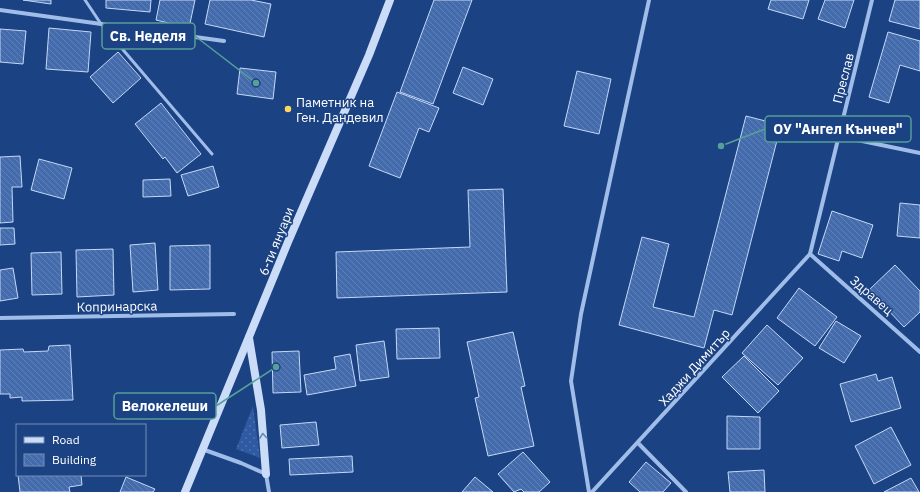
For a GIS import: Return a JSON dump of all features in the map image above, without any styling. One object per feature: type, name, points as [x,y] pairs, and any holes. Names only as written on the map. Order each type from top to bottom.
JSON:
[{"type":"main road","name":"6-ти януари","points":[[185,492],[288,242],[369,56],[390,0]]},
{"type":"main road","points":[[249,338],[260,410],[266,474]]},
{"type":"street","points":[[591,492],[571,381],[581,314],[649,0]]},
{"type":"street","name":"Преслав","points":[[810,254],[872,0]]},
{"type":"street","points":[[0,10],[224,41]]},
{"type":"street","points":[[838,136],[920,153]]},
{"type":"street","name":"Хаджи Димитър","points":[[591,492],[638,443],[810,254]]},
{"type":"street","name":"Здравец","points":[[810,254],[920,352]]},
{"type":"street","name":"Копринарска","points":[[0,318],[234,314]]},
{"type":"street","points":[[638,443],[686,492]]},
{"type":"street","points":[[202,448],[266,474],[269,492]]},
{"type":"lane","points":[[85,0],[101,24],[212,154]]},
{"type":"shaded area","points":[[253,406],[260,458],[236,449]]},
{"type":"building","points":[[23,0],[51,0],[51,4]]},
{"type":"building","points":[[106,0],[151,0],[150,12],[106,8]]},
{"type":"building","points":[[160,0],[195,0],[189,28],[156,20]]},
{"type":"building","points":[[210,0],[251,0],[271,4],[264,37],[205,24]]},
{"type":"building","points":[[434,0],[472,0],[433,104],[400,92]]},
{"type":"building","points":[[771,0],[809,0],[803,19],[768,9]]},
{"type":"building","points":[[825,0],[854,0],[845,28],[818,19]]},
{"type":"building","points":[[895,0],[920,0],[920,29],[889,21]]},
{"type":"building","points":[[49,28],[91,32],[88,72],[46,69]]},
{"type":"building","points":[[0,29],[26,31],[23,64],[0,62]]},
{"type":"building","points":[[888,32],[920,41],[920,71],[900,65],[889,103],[869,97]]},
{"type":"building","points":[[118,52],[141,78],[113,103],[90,77]]},
{"type":"building","points":[[463,67],[493,79],[483,105],[453,93]]},
{"type":"building","points":[[240,68],[276,72],[273,99],[237,94]]},
{"type":"building","points":[[577,71],[611,79],[599,134],[564,126]]},
{"type":"building","points":[[397,92],[439,108],[429,132],[419,128],[400,178],[369,166]]},
{"type":"building","points":[[161,103],[201,154],[177,173],[165,157],[163,159],[135,124]]},
{"type":"building","points":[[746,116],[781,125],[732,315],[714,310],[704,348],[619,325],[642,237],[669,244],[653,307],[694,317]]},
{"type":"building","points":[[20,156],[22,187],[12,187],[13,222],[0,223],[0,157]]},
{"type":"building","points":[[39,159],[72,168],[64,199],[31,190]]},
{"type":"building","points":[[213,166],[219,187],[188,196],[181,175]]},
{"type":"building","points":[[170,179],[171,196],[143,197],[143,180]]},
{"type":"building","points":[[503,189],[507,292],[337,298],[336,252],[470,247],[468,190]]},
{"type":"building","points":[[900,203],[920,205],[920,238],[897,236]]},
{"type":"building","points":[[832,211],[873,225],[862,258],[842,251],[839,261],[818,254]]},
{"type":"building","points":[[0,228],[14,228],[15,244],[0,245]]},
{"type":"building","points":[[155,243],[158,290],[133,292],[130,245]]},
{"type":"building","points":[[210,245],[210,289],[170,290],[170,246]]},
{"type":"building","points":[[113,249],[114,295],[77,297],[76,250]]},
{"type":"building","points":[[61,252],[62,294],[32,295],[31,253]]},
{"type":"building","points":[[895,265],[920,291],[920,312],[904,327],[869,290]]},
{"type":"building","points":[[13,268],[18,298],[0,301],[0,270]]},
{"type":"building","points":[[799,288],[837,317],[815,346],[777,318]]},
{"type":"building","points":[[836,321],[861,336],[844,363],[819,348]]},
{"type":"building","points":[[767,325],[803,358],[778,385],[742,353]]},
{"type":"building","points":[[439,328],[440,358],[397,359],[396,329]]},
{"type":"building","points":[[513,332],[525,386],[521,387],[534,446],[488,456],[475,398],[479,397],[467,342]]},
{"type":"building","points":[[384,341],[389,377],[360,381],[356,345]]},
{"type":"building","points":[[70,345],[73,400],[22,401],[22,397],[10,398],[10,394],[0,394],[0,350],[23,349],[24,352],[48,351],[49,346]]},
{"type":"building","points":[[299,351],[301,392],[273,393],[272,352]]},
{"type":"building","points":[[350,354],[356,386],[307,395],[304,375],[336,369],[334,357]]},
{"type":"building","points":[[744,356],[779,391],[758,413],[722,377]]},
{"type":"building","points":[[876,374],[878,381],[892,377],[901,408],[851,422],[840,384]]},
{"type":"building","points":[[727,416],[760,417],[760,449],[727,449]]},
{"type":"building","points":[[316,422],[319,445],[282,448],[280,425]]},
{"type":"building","points":[[891,427],[911,465],[874,484],[855,446]]},
{"type":"building","points":[[523,452],[550,482],[539,492],[524,492],[521,489],[514,492],[498,474]]},
{"type":"building","points":[[352,456],[353,472],[290,475],[289,459]]},
{"type":"building","points":[[646,462],[671,483],[663,492],[640,492],[629,482]]},
{"type":"building","points":[[764,470],[765,492],[730,492],[728,472]]},
{"type":"building","points":[[18,476],[81,476],[82,485],[69,487],[70,492],[20,492]]},
{"type":"building","points":[[126,477],[155,489],[153,492],[120,492]]},
{"type":"building","points":[[475,477],[493,492],[462,492]]},
{"type":"building","points":[[911,478],[919,492],[884,492]]},
{"type":"place","name":"Св. Неделя","points":[[256,83]]},
{"type":"place","name":"Паметник на Ген. Дандевил","points":[[288,109]]},
{"type":"place","name":"ОУ \"Ангел Кънчев\"","points":[[721,146]]},
{"type":"place","name":"Велокелеши","points":[[276,367]]}]
